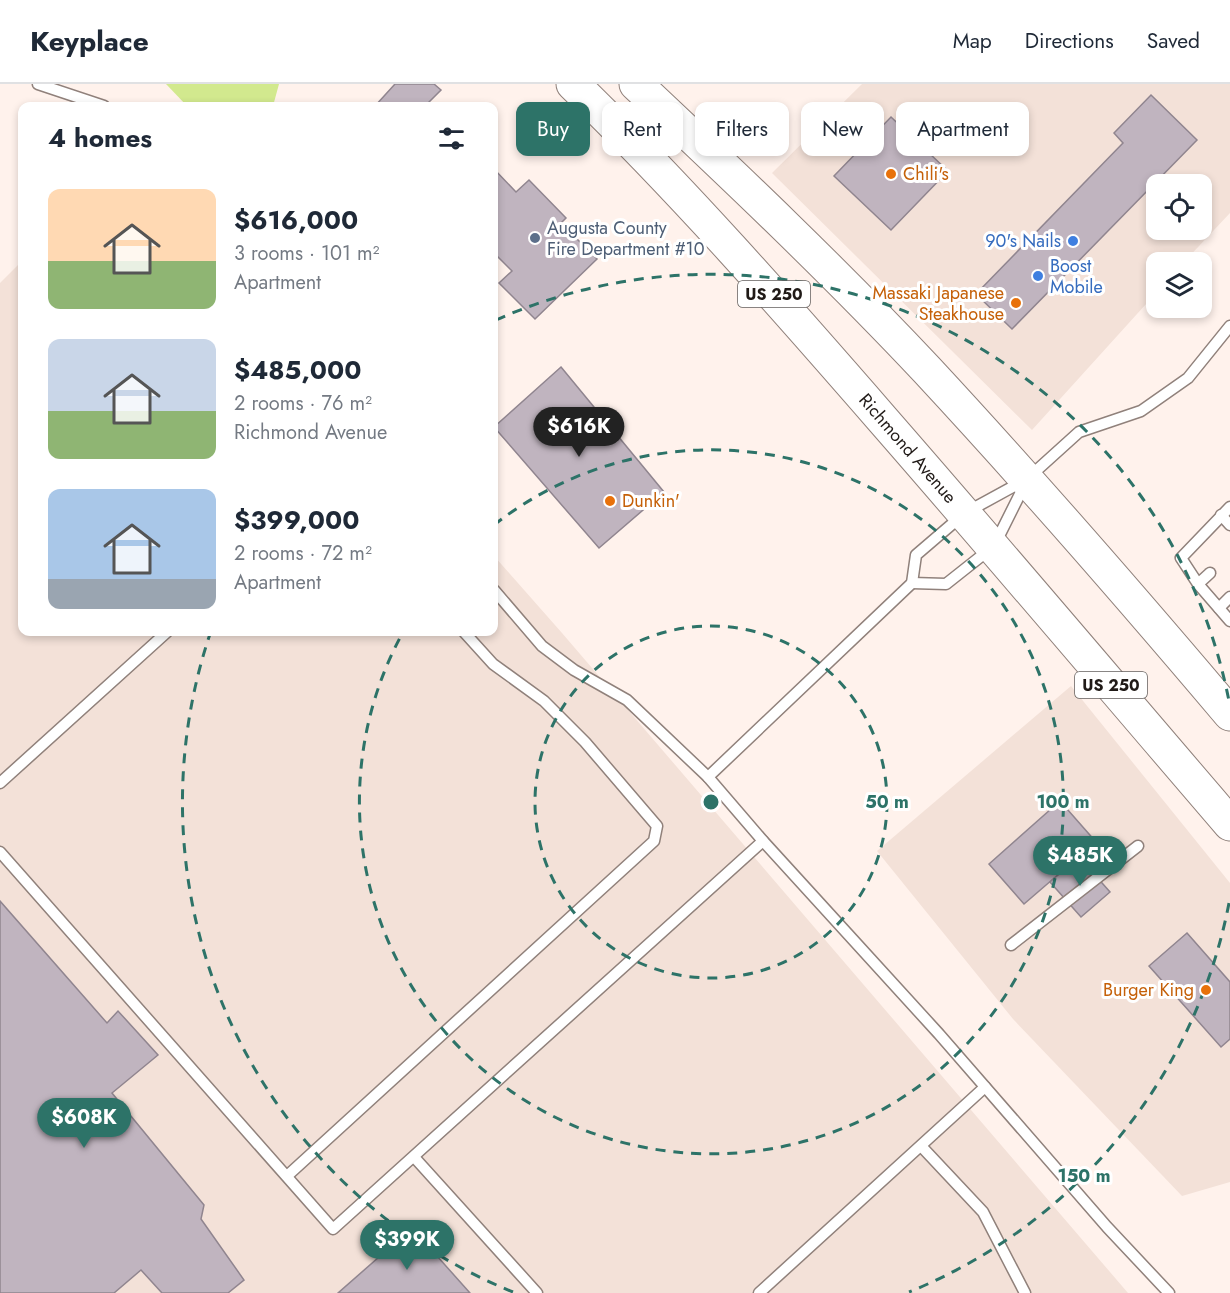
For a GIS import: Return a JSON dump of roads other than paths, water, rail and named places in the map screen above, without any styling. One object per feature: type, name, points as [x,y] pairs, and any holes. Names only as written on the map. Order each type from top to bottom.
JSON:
[{"type":"main road","name":"Richmond Avenue","points":[[573,84],[771,291],[994,546],[1230,824]]},
{"type":"main road","name":"US 250","points":[[636,84],[814,255],[926,369],[1027,479],[1230,714]]},
{"type":"lane","points":[[38,84],[92,102]]},
{"type":"lane","points":[[708,777],[912,584],[916,555],[964,513],[1027,479],[1079,432],[1141,411],[1188,378],[1230,326]]},
{"type":"lane","points":[[912,584],[946,584],[994,546],[1027,479]]},
{"type":"lane","points":[[1230,507],[1180,558],[1198,584],[1230,621]]},
{"type":"lane","points":[[1221,516],[1230,525]]},
{"type":"lane","points":[[1198,584],[1209,573]]},
{"type":"lane","points":[[498,595],[542,646],[574,670],[627,700],[708,777],[1107,1227],[1169,1293]]},
{"type":"lane","points":[[1219,608],[1230,597]]},
{"type":"lane","points":[[0,783],[163,636]]},
{"type":"lane","points":[[286,1176],[654,841],[657,826],[585,742],[544,701],[493,664],[468,636]]},
{"type":"lane","points":[[0,852],[333,1229],[763,841]]},
{"type":"lane","points":[[1011,945],[1138,846]]},
{"type":"lane","points":[[759,1293],[985,1087]]},
{"type":"lane","points":[[921,1146],[983,1212],[1025,1293]]},
{"type":"lane","points":[[414,1157],[537,1293]]},
{"type":"place","name":"Chili's","points":[[891,174]]},
{"type":"place","name":"Augusta County Fire Department #10","points":[[535,238]]},
{"type":"place","name":"90's Nails","points":[[1073,241]]},
{"type":"place","name":"Boost Mobile","points":[[1038,276]]},
{"type":"place","name":"Massaki Japanese Steakhouse","points":[[1016,303]]},
{"type":"place","name":"Dunkin'","points":[[610,501]]},
{"type":"place","name":"Burger King","points":[[1206,990]]}]
